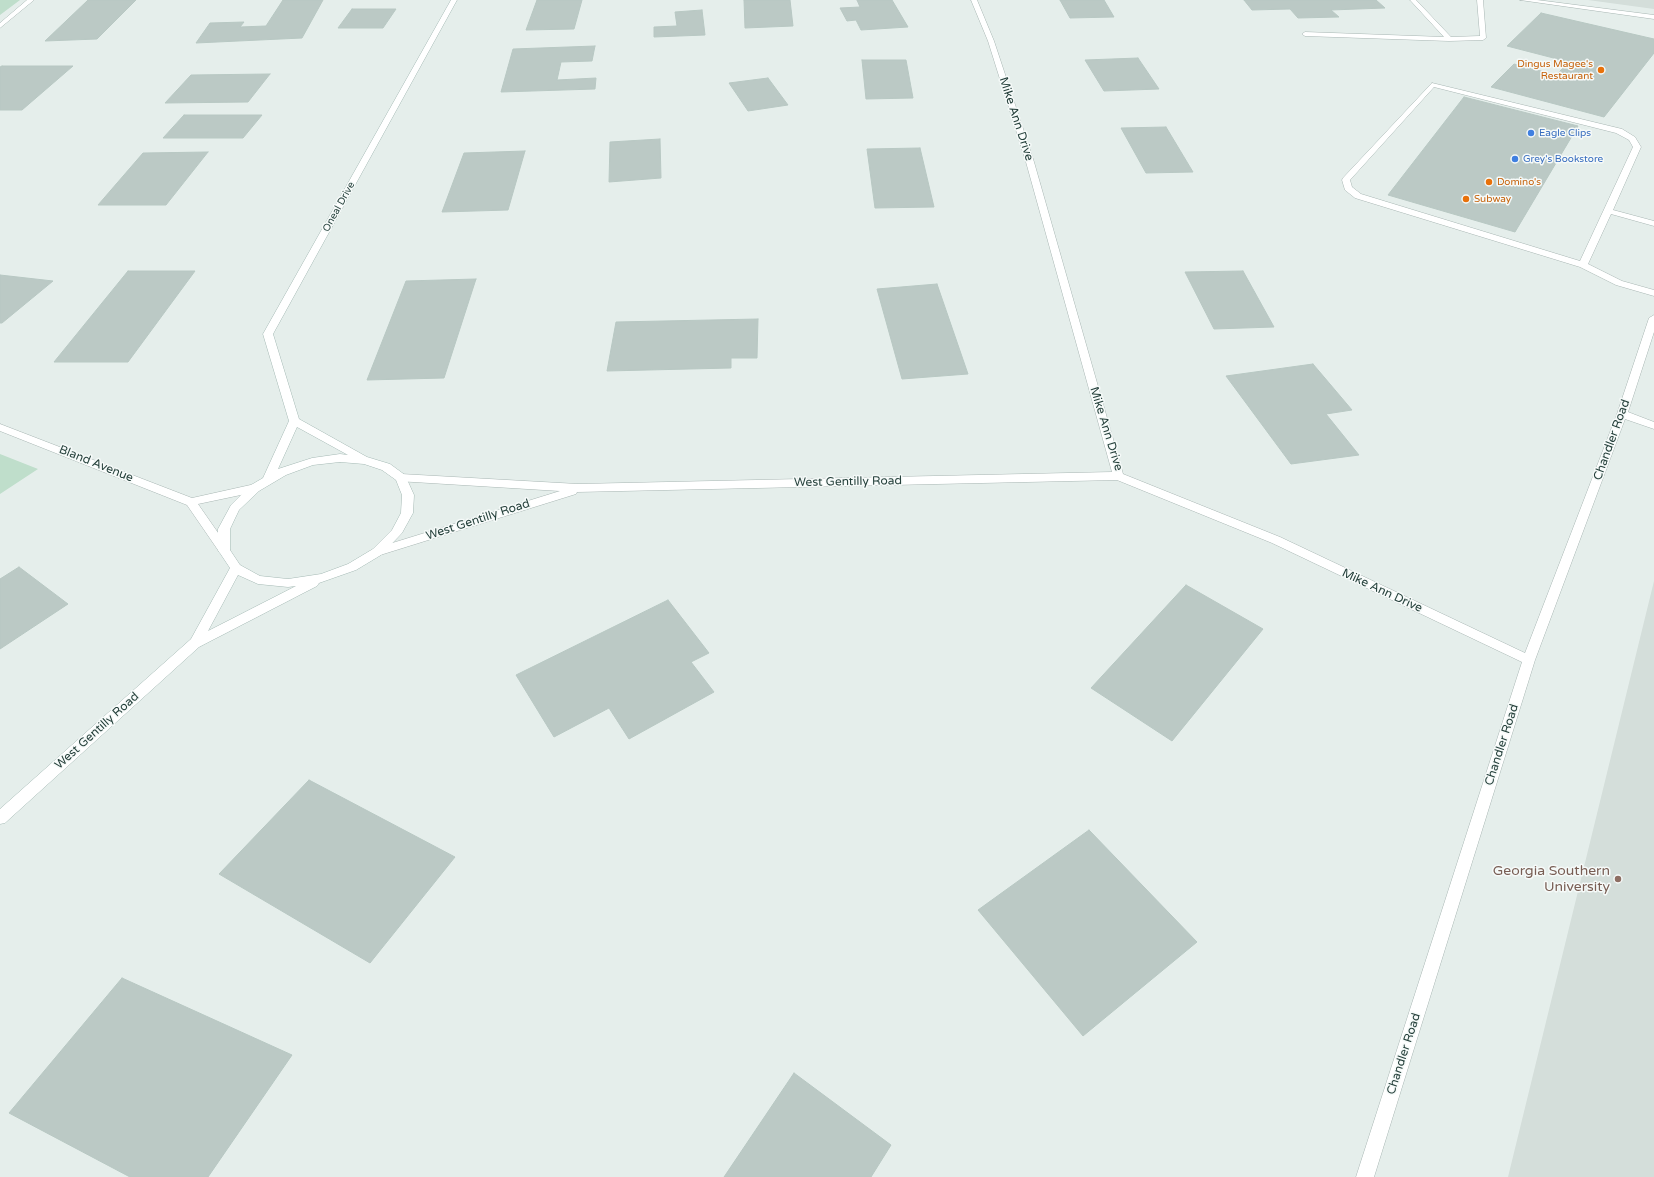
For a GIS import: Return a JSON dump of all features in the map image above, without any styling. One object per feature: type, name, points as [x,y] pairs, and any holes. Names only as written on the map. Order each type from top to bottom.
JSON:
[{"type":"street","points":[[0,26],[31,0]]},
{"type":"street","name":"Oneal Drive","points":[[294,421],[268,334],[454,0]]},
{"type":"street","name":"Mike Ann Drive","points":[[974,0],[991,41],[1030,162],[1118,476],[1276,540],[1529,660]]},
{"type":"street","points":[[1413,0],[1449,39]]},
{"type":"street","points":[[1305,34],[1449,39],[1483,38],[1480,0]]},
{"type":"street","points":[[1523,0],[1654,17]]},
{"type":"street","points":[[1583,265],[1637,147],[1632,139],[1619,130],[1432,85],[1346,180],[1348,188],[1358,196],[1583,265],[1619,283],[1654,293]]},
{"type":"street","points":[[1608,211],[1654,224]]},
{"type":"street","name":"Chandler Road","points":[[1365,1177],[1529,660],[1622,414],[1654,318]]},
{"type":"street","points":[[1622,414],[1654,426]]},
{"type":"street","points":[[268,480],[294,421],[365,460],[386,467],[401,478]]},
{"type":"street","name":"Bland Avenue","points":[[0,427],[191,502]]},
{"type":"street","points":[[224,550],[224,529],[235,508],[255,488],[282,472],[312,462],[340,458],[365,460]]},
{"type":"street","name":"West Gentilly Road","points":[[0,818],[194,643],[322,578],[352,568],[377,552],[396,533],[407,513],[408,495],[401,478],[578,488],[1118,476]]},
{"type":"street","points":[[224,550],[191,502],[255,488]]},
{"type":"street","name":"West Gentilly Road","points":[[377,552],[578,488]]},
{"type":"street","name":"West Gentilly Road","points":[[224,550],[236,568],[258,580],[288,583],[322,578]]},
{"type":"street","name":"West Gentilly Road","points":[[194,643],[236,568]]},
{"type":"shaded area","points":[[1588,0],[1654,0],[1654,9]]},
{"type":"shaded area","name":"Georgia Southern University","points":[[1654,581],[1654,1177],[1508,1177]]},
{"type":"green space","points":[[0,0],[20,0],[0,15]]},
{"type":"green space","points":[[0,454],[38,469],[0,494]]},
{"type":"building","points":[[88,0],[136,0],[97,39],[45,41]]},
{"type":"building","points":[[283,0],[323,0],[302,38],[196,43],[210,23],[244,22],[240,27],[266,26]]},
{"type":"building","points":[[537,0],[582,0],[574,29],[526,30]]},
{"type":"building","points":[[744,0],[790,0],[793,26],[745,28]]},
{"type":"building","points":[[857,0],[892,0],[908,27],[861,30],[856,20],[847,21],[840,8],[860,7]]},
{"type":"building","points":[[1060,0],[1104,0],[1114,17],[1070,18]]},
{"type":"building","points":[[1244,0],[1376,0],[1385,8],[1331,10],[1339,17],[1298,18],[1290,9],[1252,10]]},
{"type":"building","points":[[352,9],[396,9],[383,28],[338,28]]},
{"type":"building","points":[[702,10],[705,35],[654,37],[654,27],[677,26],[675,12]]},
{"type":"building","name":"Dingus Magee's Restaurant","points":[[1541,13],[1654,39],[1654,53],[1604,117],[1491,87],[1514,64],[1556,75],[1569,62],[1507,46]]},
{"type":"building","points":[[595,46],[592,61],[561,62],[557,80],[596,78],[595,89],[501,92],[513,49]]},
{"type":"building","points":[[1138,58],[1159,89],[1104,91],[1085,60]]},
{"type":"building","points":[[862,60],[906,60],[913,98],[866,99]]},
{"type":"building","points":[[73,66],[22,110],[0,110],[0,67]]},
{"type":"building","points":[[270,74],[248,102],[165,103],[191,75]]},
{"type":"building","points":[[768,78],[788,105],[748,111],[729,83]]},
{"type":"building","points":[[1464,97],[1578,126],[1515,232],[1388,195]]},
{"type":"building","points":[[184,115],[262,115],[243,138],[163,138]]},
{"type":"building","points":[[1166,127],[1193,172],[1146,173],[1121,128]]},
{"type":"building","points":[[660,139],[661,178],[609,182],[610,142]]},
{"type":"building","points":[[920,148],[934,207],[875,208],[867,149]]},
{"type":"building","points":[[525,151],[508,210],[442,212],[464,153]]},
{"type":"building","points":[[208,152],[166,205],[98,205],[143,153]]},
{"type":"building","points":[[128,271],[195,271],[128,362],[54,362]]},
{"type":"building","points":[[1243,271],[1274,327],[1214,329],[1185,272]]},
{"type":"building","points":[[0,275],[53,281],[2,323],[0,323]]},
{"type":"building","points":[[476,279],[444,378],[367,380],[406,281]]},
{"type":"building","points":[[937,284],[968,374],[902,379],[877,289]]},
{"type":"building","points":[[758,319],[757,358],[731,358],[731,368],[607,371],[616,322]]},
{"type":"building","points":[[1313,364],[1352,410],[1326,414],[1359,455],[1291,464],[1226,376]]},
{"type":"building","points":[[19,567],[68,604],[0,649],[0,579]]},
{"type":"building","points":[[1186,585],[1263,629],[1172,741],[1091,688]]},
{"type":"building","points":[[668,600],[709,653],[691,662],[714,692],[629,739],[609,708],[554,737],[516,675]]},
{"type":"building","points":[[309,780],[455,857],[370,963],[219,874]]},
{"type":"building","points":[[1089,830],[1197,942],[1083,1036],[978,910]]},
{"type":"building","points":[[122,978],[292,1055],[208,1177],[130,1177],[9,1113]]},
{"type":"building","points":[[794,1073],[891,1145],[871,1177],[724,1177]]},
{"type":"place","name":"Dingus Magee's Restaurant","points":[[1601,70]]},
{"type":"place","name":"Eagle Clips","points":[[1531,133]]},
{"type":"place","name":"Grey's Bookstore","points":[[1515,159]]},
{"type":"place","name":"Domino's","points":[[1489,182]]},
{"type":"place","name":"Subway","points":[[1466,199]]},
{"type":"place","name":"Georgia Southern University","points":[[1618,879]]}]
